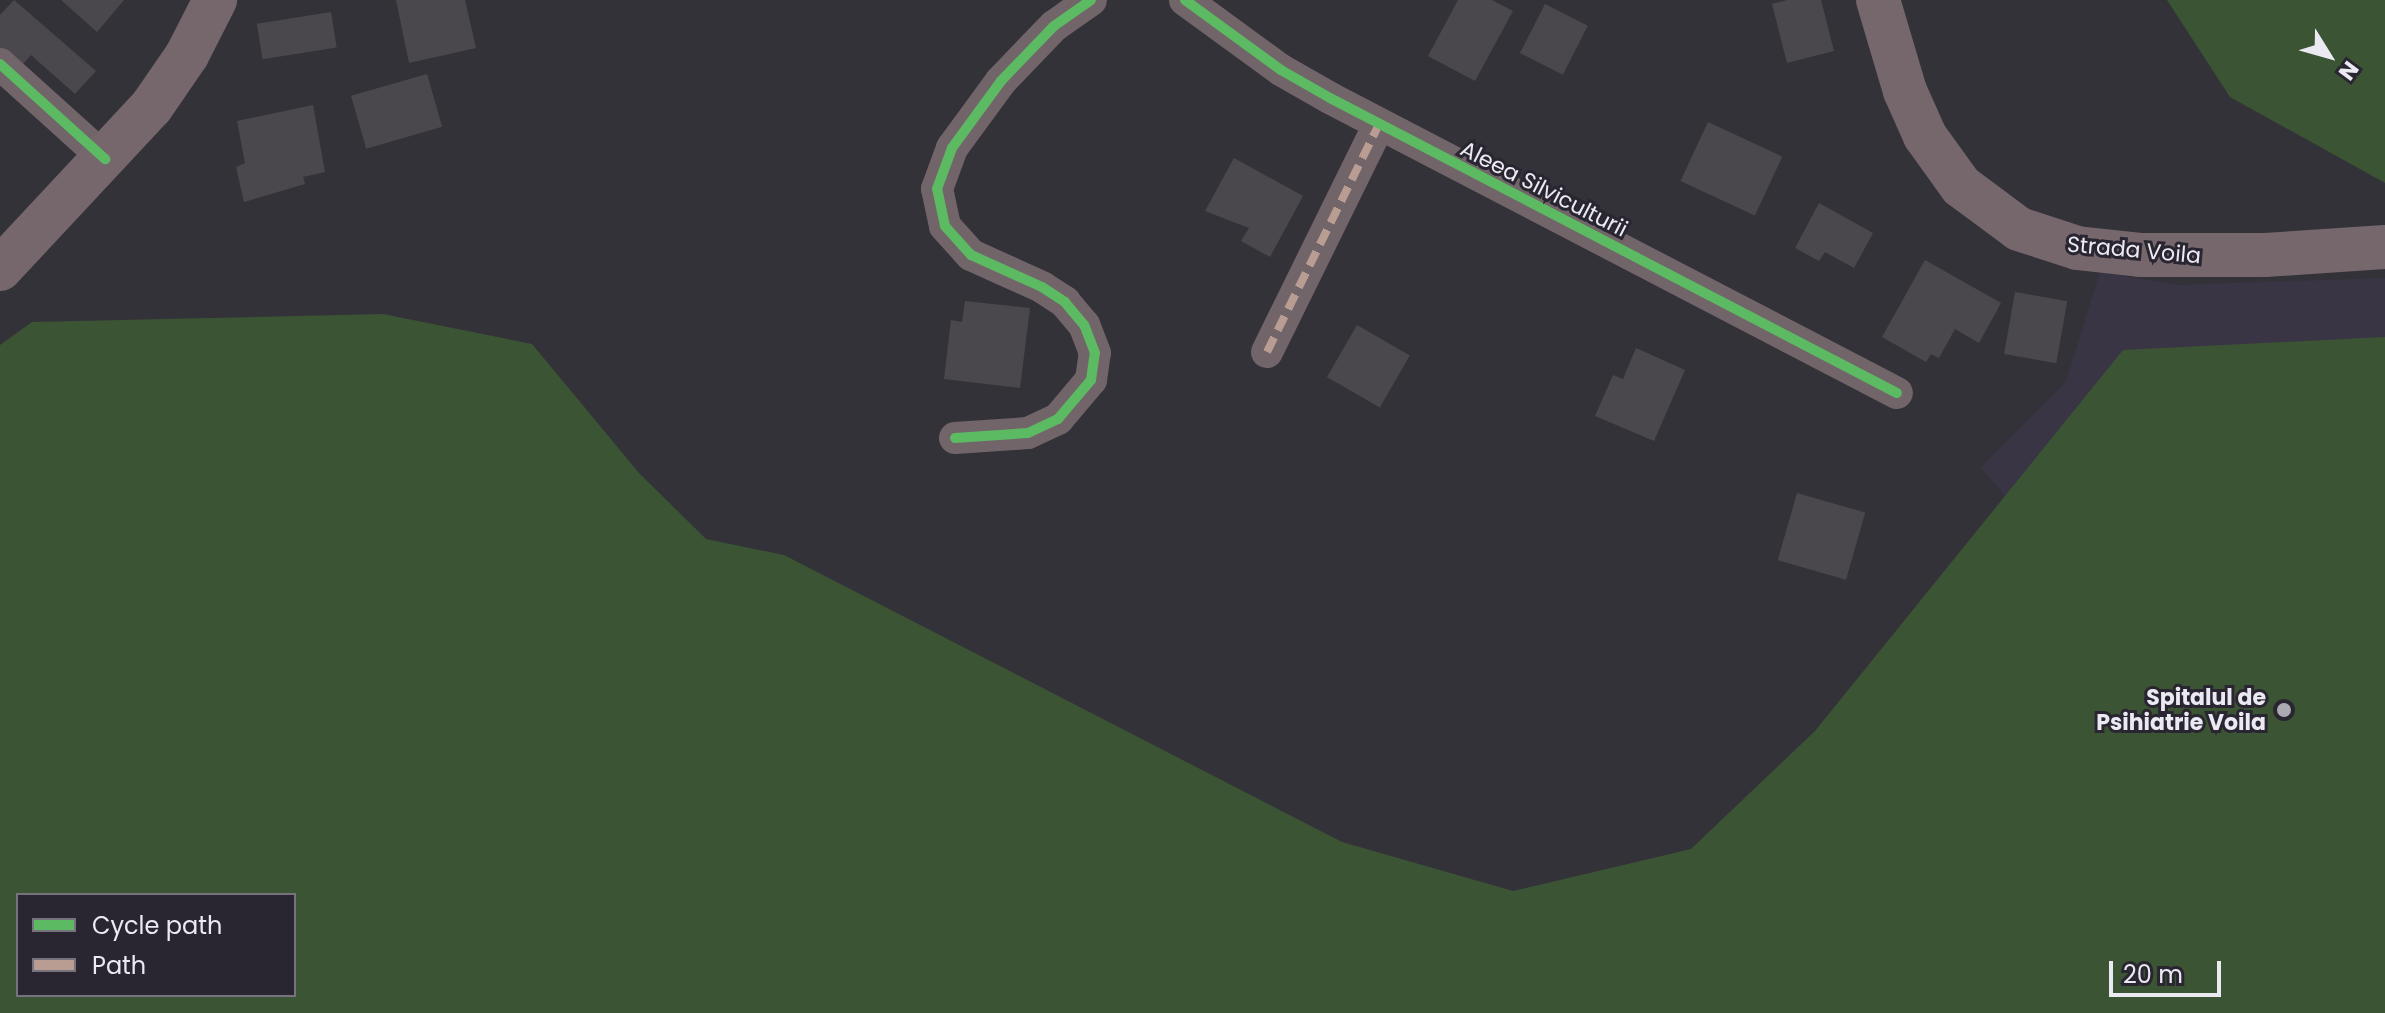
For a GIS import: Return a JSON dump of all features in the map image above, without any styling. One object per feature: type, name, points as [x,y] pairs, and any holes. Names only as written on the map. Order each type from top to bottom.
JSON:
[{"type":"main road","points":[[0,269],[152,106],[187,55],[215,0]]},
{"type":"main road","name":"Strada Voila","points":[[1878,0],[1905,91],[1925,136],[1961,186],[2019,229],[2077,248],[2140,255],[2235,256],[2385,247]]},
{"type":"street","points":[[955,438],[1028,433],[1058,419],[1091,380],[1095,353],[1084,325],[1065,302],[1042,287],[971,255],[945,226],[937,189],[952,148],[1001,81],[1054,26],[1091,0]]},
{"type":"street","name":"Aleea Silviculturii","points":[[1185,0],[1281,70],[1897,393]]},
{"type":"street","points":[[0,64],[105,159]]},
{"type":"street","points":[[1267,352],[1379,124]]},
{"type":"shaded area","name":"Spitalul de Psihiatrie Voila","points":[[2100,272],[2177,285],[2385,278],[2385,952],[1981,467],[2066,382]]},
{"type":"green space","points":[[2167,0],[2385,0],[2385,183],[2230,97]]},
{"type":"green space","points":[[383,314],[532,344],[639,473],[706,539],[784,555],[1342,842],[1513,891],[1691,849],[1815,731],[2123,350],[2385,337],[2385,1013],[0,1013],[0,345],[32,322]]},
{"type":"building","points":[[14,0],[96,71],[75,94],[31,55],[20,67],[0,48],[0,15]]},
{"type":"building","points":[[61,0],[124,0],[97,32]]},
{"type":"building","points":[[396,0],[465,0],[476,48],[409,63]]},
{"type":"building","points":[[1458,0],[1492,0],[1513,11],[1475,81],[1428,56]]},
{"type":"building","points":[[1787,0],[1821,0],[1834,51],[1787,63],[1772,4]]},
{"type":"building","points":[[1545,4],[1588,26],[1563,75],[1520,53]]},
{"type":"building","points":[[331,12],[337,48],[263,59],[257,24]]},
{"type":"building","points":[[427,74],[442,127],[366,149],[351,96]]},
{"type":"building","points":[[313,105],[325,172],[303,177],[305,184],[244,202],[236,167],[245,163],[237,121]]},
{"type":"building","points":[[1708,122],[1782,157],[1755,216],[1681,181]]},
{"type":"building","points":[[1234,158],[1303,196],[1270,257],[1241,241],[1249,228],[1205,211]]},
{"type":"building","points":[[1819,203],[1873,233],[1854,268],[1825,252],[1819,261],[1795,248]]},
{"type":"building","points":[[1925,260],[2001,303],[1979,343],[1955,329],[1939,358],[1931,354],[1926,362],[1882,337]]},
{"type":"building","points":[[2015,292],[2067,301],[2056,363],[2004,354]]},
{"type":"building","points":[[965,301],[1030,308],[1020,388],[944,379],[951,320],[962,322]]},
{"type":"building","points":[[1357,325],[1410,356],[1380,407],[1327,377]]},
{"type":"building","points":[[1636,348],[1685,370],[1654,441],[1595,416],[1613,375],[1623,379]]},
{"type":"building","points":[[1797,493],[1865,513],[1846,580],[1778,560]]},
{"type":"marked path","points":[[1267,352],[1379,124]]},
{"type":"cycle path","points":[[955,438],[1028,433],[1058,419],[1091,380],[1095,353],[1084,325],[1065,302],[1042,287],[971,255],[945,226],[937,189],[952,148],[1001,81],[1054,26],[1091,0]]},
{"type":"cycle path","points":[[1185,0],[1281,70],[1330,98],[1897,393]]},
{"type":"cycle path","points":[[0,64],[105,159]]},
{"type":"place","name":"Spitalul de Psihiatrie Voila","points":[[2284,710]]}]
